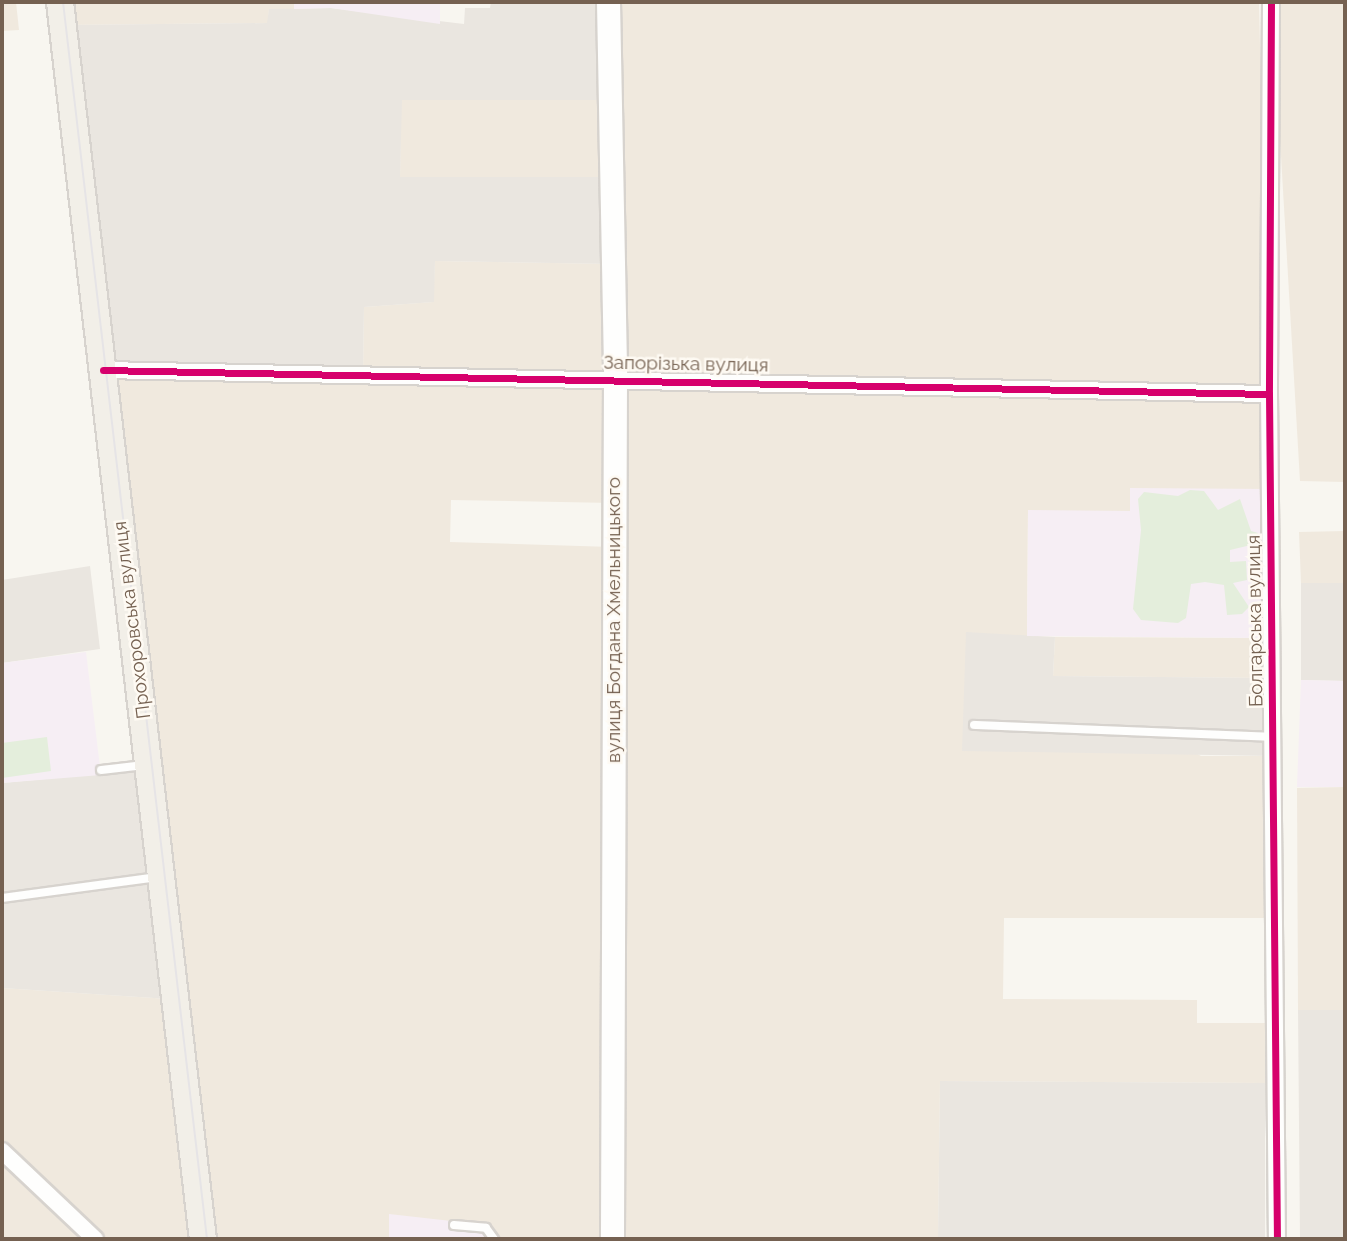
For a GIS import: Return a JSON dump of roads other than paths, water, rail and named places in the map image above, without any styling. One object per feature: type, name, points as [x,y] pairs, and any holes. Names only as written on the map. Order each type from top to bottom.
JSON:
[{"type":"main road","name":"Прохоровська вулиця","points":[[60,2],[203,1239]]},
{"type":"main road","name":"вулиця Богдана Хмельницького","points":[[608,2],[615,377],[612,1239]]},
{"type":"street","name":"Болгарська вулиця","points":[[1271,2],[1269,394],[1277,1239]]},
{"type":"street","name":"Запорізька вулиця","points":[[103,370],[615,377],[1269,394]]},
{"type":"street","points":[[2,1151],[95,1239]]},
{"type":"lane","points":[[974,725],[1272,737]]},
{"type":"lane","points":[[101,770],[148,765]]},
{"type":"lane","points":[[2,898],[161,877]]},
{"type":"lane","points":[[454,1225],[486,1228],[494,1239]]},
{"type":"tram line","points":[[63,2],[207,1239]]}]
